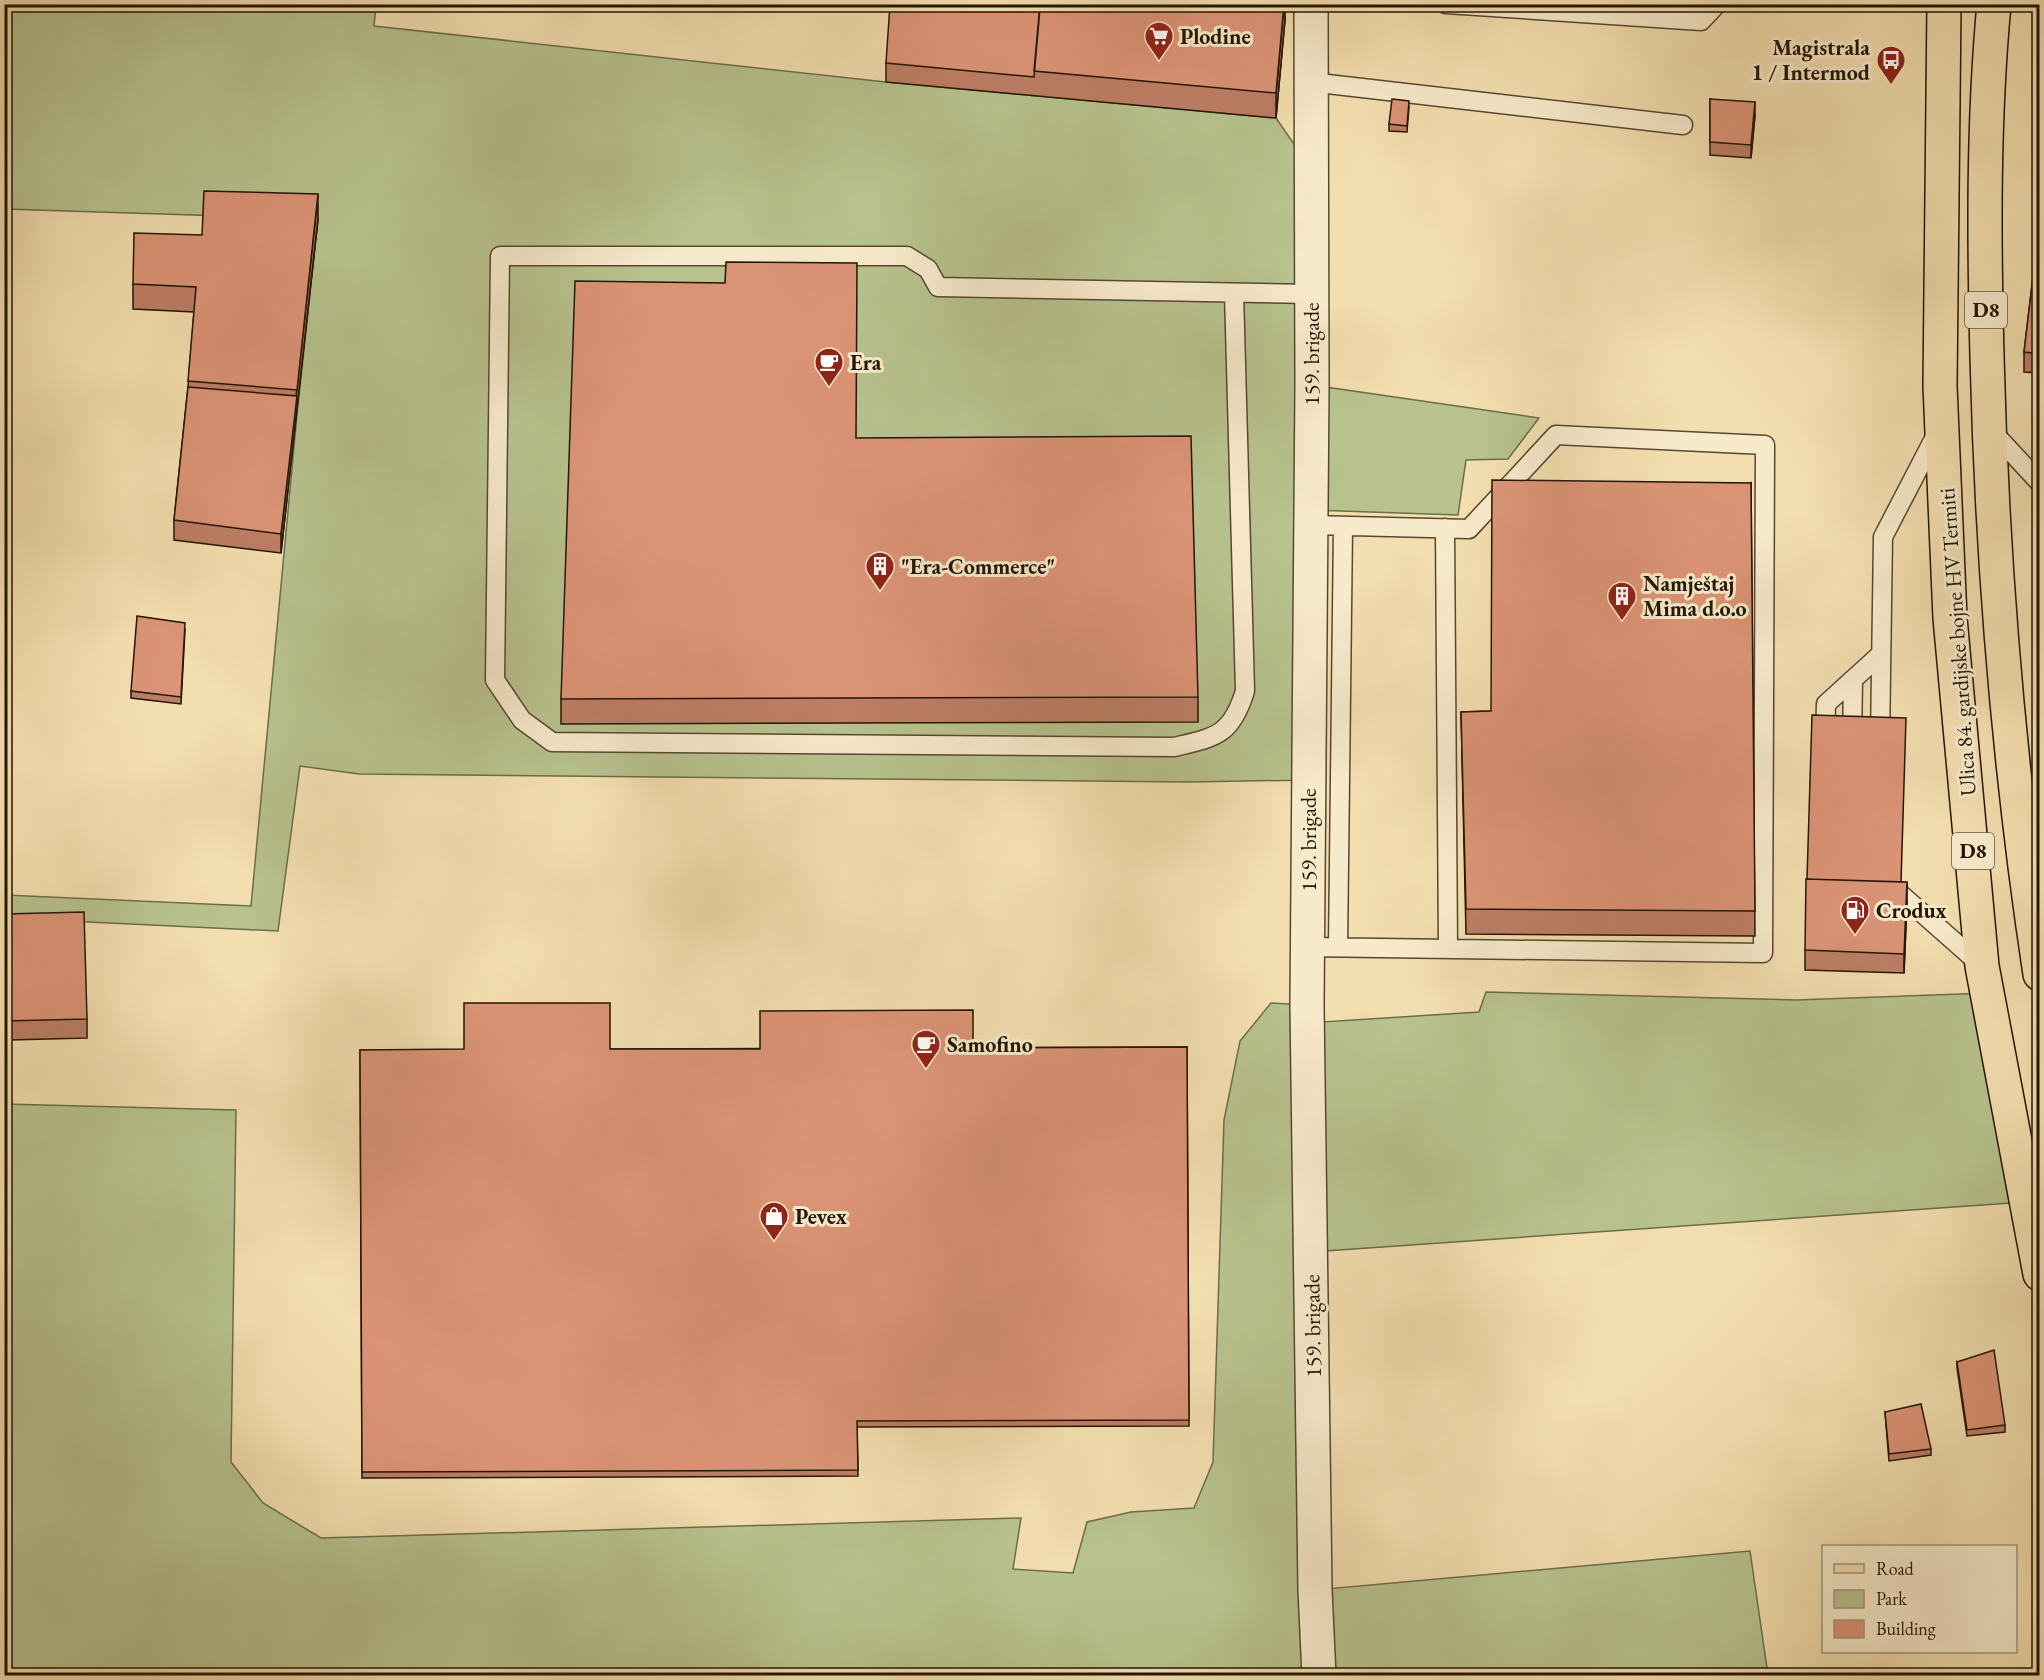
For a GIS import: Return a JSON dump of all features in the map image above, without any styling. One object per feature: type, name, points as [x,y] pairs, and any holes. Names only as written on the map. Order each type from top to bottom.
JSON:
[{"type":"main road","name":"Ulica 84. gardijske bojne HV Termiti","points":[[1944,4],[1940,191],[1942,423],[1950,618],[1982,966],[2040,1274]]},
{"type":"main road","name":"Ulica 84. gardijske bojne HV Termiti","points":[[1994,4],[1983,200],[1989,428],[1998,615],[2035,899],[2040,974]]},
{"type":"street","name":"159. brigade","points":[[1311,4],[1311,525],[1323,947],[1315,1590],[1318,1676]]},
{"type":"lane","points":[[1446,4],[1701,21],[1717,4]]},
{"type":"lane","points":[[1310,82],[1683,125]]},
{"type":"lane","points":[[1234,293],[1245,691],[1237,716],[1214,737],[1174,747],[552,742],[522,720],[495,680],[500,256],[907,256],[928,269],[938,287],[1311,294]]},
{"type":"lane","points":[[1880,758],[1883,537],[1942,423]]},
{"type":"lane","points":[[1989,428],[2040,483]]},
{"type":"lane","points":[[1311,525],[1469,529],[1556,435],[1765,445],[1763,953],[1323,947],[1343,526]]},
{"type":"lane","points":[[1445,528],[1448,949]]},
{"type":"lane","points":[[1825,752],[1826,704],[1881,654]]},
{"type":"lane","points":[[1852,759],[1853,680]]},
{"type":"lane","points":[[1869,873],[1877,874],[1982,966]]},
{"type":"green space","points":[[5,5],[376,5],[374,26],[886,82],[1276,118],[1312,170],[1312,385],[1539,418],[1508,459],[1466,460],[1458,515],[1311,510],[1308,780],[1188,782],[359,774],[300,766],[278,931],[5,918],[5,895],[251,906],[297,415],[318,219],[5,209]]},
{"type":"green space","points":[[1486,992],[1796,1000],[1987,993],[2025,1202],[1311,1252],[1315,1590],[1750,1551],[1768,1675],[5,1676],[5,1104],[236,1110],[231,1462],[263,1503],[321,1538],[1021,1518],[1013,1569],[1073,1573],[1087,1522],[1131,1512],[1194,1508],[1213,1462],[1224,1120],[1240,1041],[1271,1003],[1307,1005],[1307,1023],[1479,1012]]},
{"type":"building","points":[[890,4],[1010,4],[1040,8],[1034,77],[886,63]]},
{"type":"building","name":"Plodine","points":[[1040,4],[1284,4],[1276,93],[1034,71]]},
{"type":"building","points":[[1392,99],[1409,101],[1407,126],[1389,124]]},
{"type":"building","points":[[1710,99],[1755,102],[1751,145],[1710,142]]},
{"type":"building","points":[[204,191],[318,194],[297,390],[188,381],[196,287],[133,284],[134,233],[202,235]]},
{"type":"building","points":[[2040,218],[2040,354],[2024,352]]},
{"type":"building","name":"\"Era-Commerce\"","points":[[726,262],[857,263],[856,438],[1191,436],[1198,697],[561,699],[575,281],[725,283]]},
{"type":"building","points":[[188,387],[297,396],[281,534],[174,520]]},
{"type":"building","name":"Namještaj Mima d.o.o","points":[[1492,480],[1751,483],[1755,911],[1466,909],[1461,712],[1491,711]]},
{"type":"building","points":[[137,616],[185,623],[181,697],[131,691]]},
{"type":"building","points":[[1812,715],[1906,718],[1901,882],[1807,879]]},
{"type":"building","name":"Crodux","points":[[1806,879],[1907,882],[1904,954],[1805,950]]},
{"type":"building","points":[[84,912],[87,1019],[4,1021],[4,914]]},
{"type":"building","name":"Pevex","points":[[464,1003],[610,1003],[610,1049],[760,1049],[760,1011],[973,1010],[973,1048],[1187,1047],[1189,1420],[857,1421],[858,1470],[362,1472],[360,1050],[464,1049]]},
{"type":"building","points":[[4,1034],[9,1034],[9,1052],[4,1052]]},
{"type":"building","points":[[1994,1350],[2005,1425],[1967,1430],[1957,1362]]},
{"type":"building","points":[[1921,1404],[1931,1449],[1889,1454],[1885,1412]]},
{"type":"place","name":"Plodine","points":[[1159,62]]},
{"type":"place","name":"Magistrala 1 / Intermod","points":[[1891,86]]},
{"type":"place","name":"Era","points":[[829,388]]},
{"type":"place","name":"\"Era-Commerce\"","points":[[880,592]]},
{"type":"place","name":"Namještaj Mima d.o.o","points":[[1622,622]]},
{"type":"place","name":"Crodux","points":[[1855,936]]},
{"type":"place","name":"Samofino","points":[[926,1070]]},
{"type":"place","name":"Pevex","points":[[774,1242]]}]
